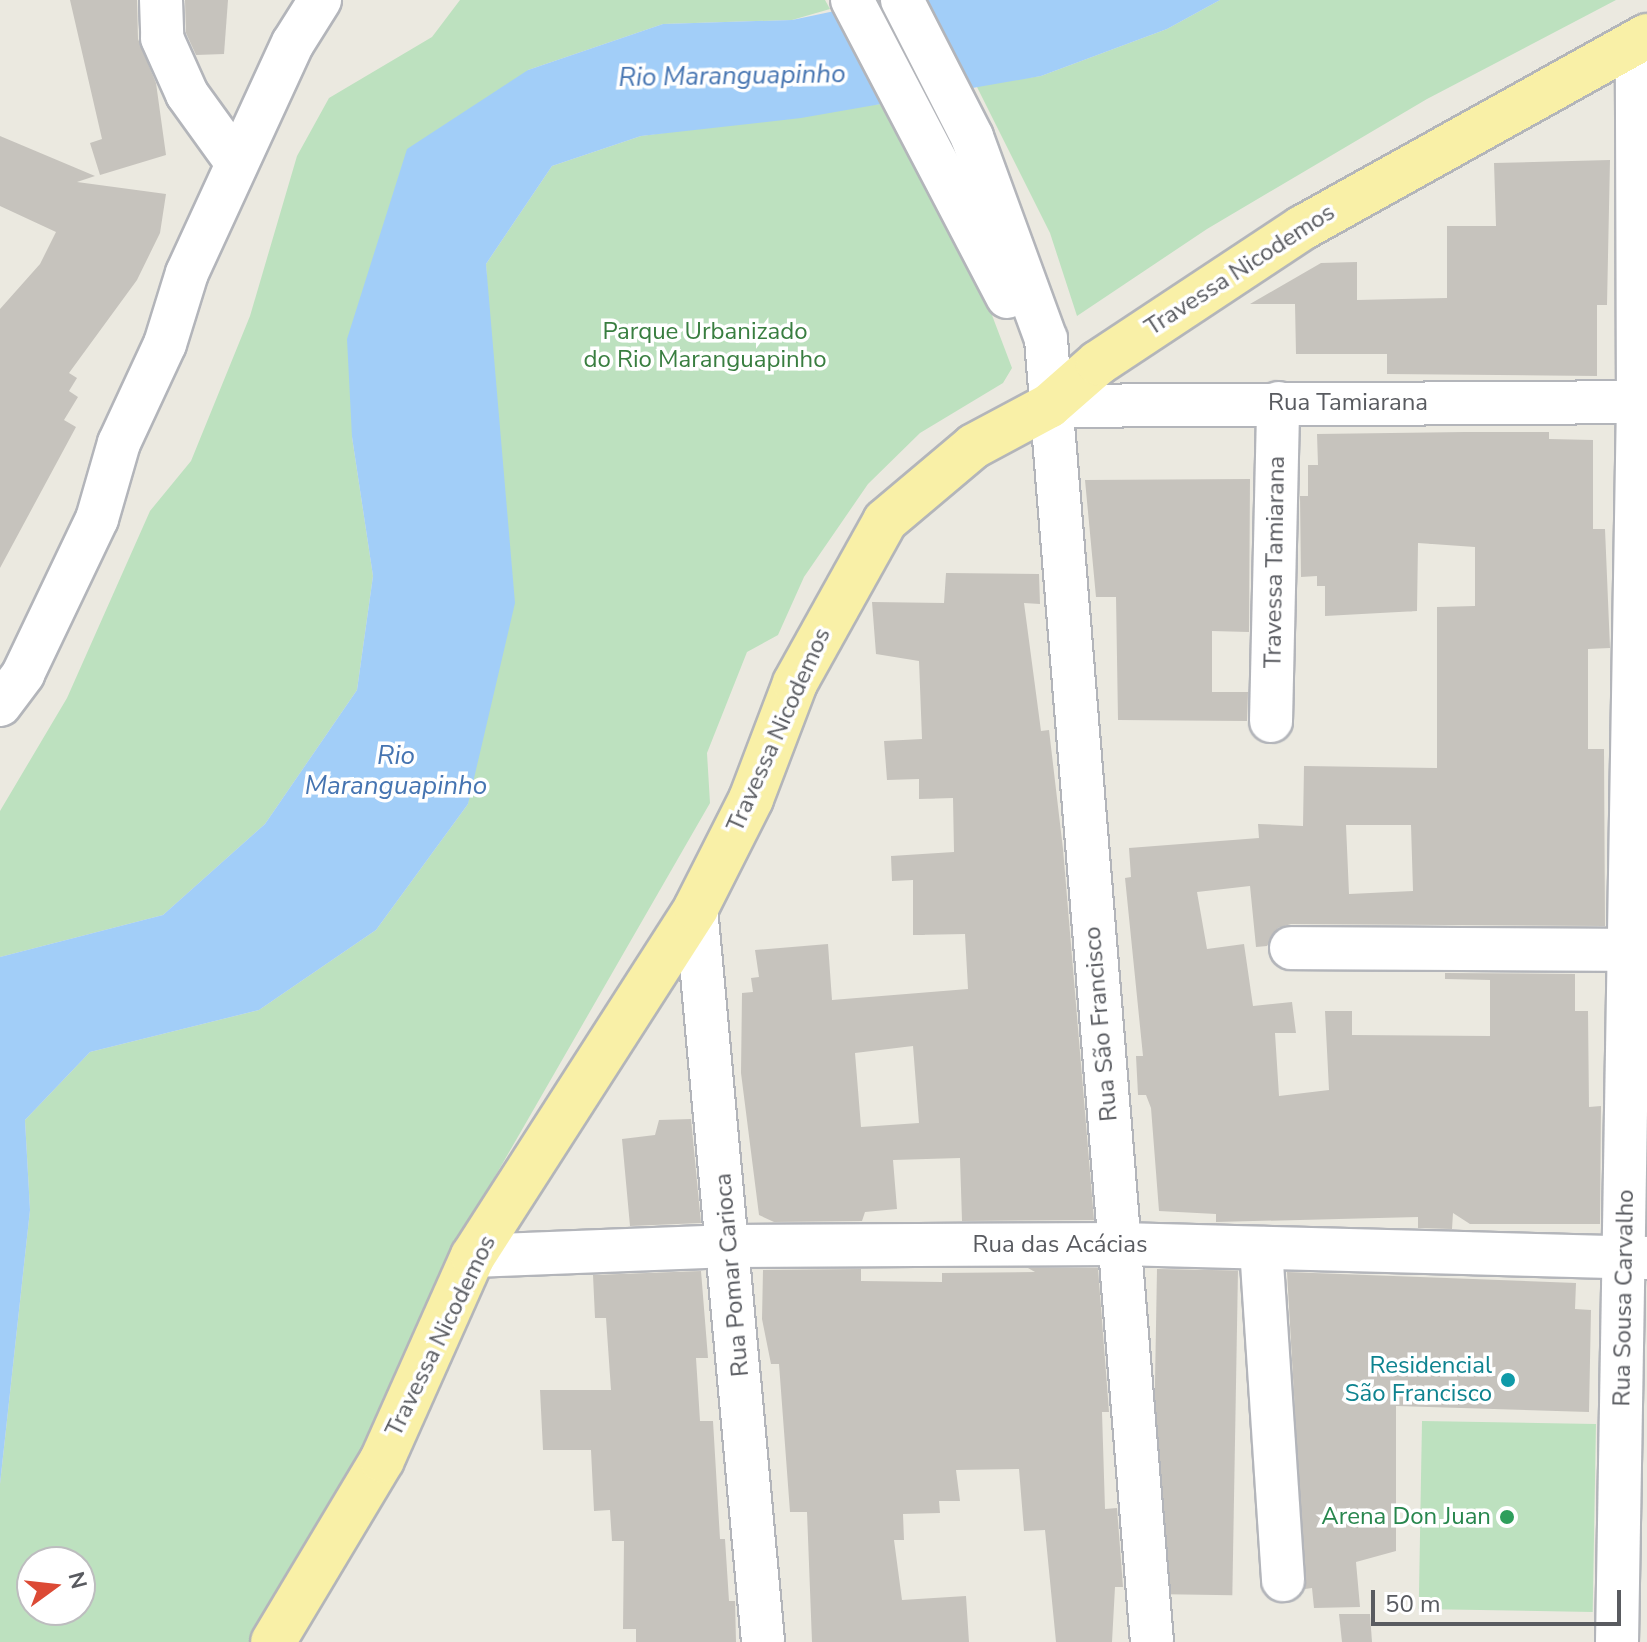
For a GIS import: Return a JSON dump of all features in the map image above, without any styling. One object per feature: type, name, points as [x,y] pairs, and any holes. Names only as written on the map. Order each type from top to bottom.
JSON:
[{"type":"main road","name":"Travessa Nicodemos","points":[[273,1642],[382,1460],[473,1256],[696,908],[751,799],[795,683],[885,521],[974,446],[1049,406],[1110,354],[1302,228],[1642,38]]},
{"type":"street","points":[[161,0],[162,38],[187,94],[236,162]]},
{"type":"street","points":[[0,705],[23,674],[97,519],[119,443],[236,162],[320,0]]},
{"type":"street","points":[[852,0],[1025,330],[1049,406]]},
{"type":"street","points":[[902,0],[972,137],[1046,339],[1049,406]]},
{"type":"street","name":"Rua Sousa Carvalho","points":[[1617,1642],[1636,1258],[1630,950],[1643,402],[1642,38]]},
{"type":"street","name":"Rua Tamiarana","points":[[1049,406],[1643,402]]},
{"type":"street","name":"Travessa Tamiarana","points":[[1271,721],[1278,403]]},
{"type":"street","name":"Rua São Francisco","points":[[1049,406],[1152,1642]]},
{"type":"street","name":"Rua Pomar Carioca","points":[[696,908],[731,1246],[763,1642]]},
{"type":"street","points":[[1291,948],[1630,950]]},
{"type":"street","name":"Rua das Acácias","points":[[473,1256],[731,1246],[1120,1244],[1636,1258]]},
{"type":"street","points":[[1261,1248],[1283,1580]]},
{"type":"green space","points":[[460,0],[825,0],[830,9],[792,20],[663,24],[528,70],[352,437],[373,576],[357,690],[265,824],[163,915],[0,957],[0,811],[67,698],[150,511],[191,461],[250,316],[297,156],[329,98],[432,37]]},
{"type":"green space","points":[[1220,0],[1616,0],[1427,99],[1207,229],[1077,316],[1050,233],[976,85],[1041,76],[1167,29]]},
{"type":"green space","name":"Parque Urbanizado do Rio Maranguapinho","points":[[880,104],[984,294],[1012,368],[1003,383],[920,433],[868,484],[804,577],[778,635],[747,652],[707,753],[710,803],[447,1260],[360,1466],[254,1642],[0,1642],[0,1484],[30,1210],[25,1120],[90,1052],[259,1010],[376,930],[468,804],[495,426],[486,264],[552,166],[641,136]]},
{"type":"green space","name":"Arena Don Juan","points":[[1422,1421],[1596,1424],[1593,1612],[1419,1609]]},
{"type":"water","name":"Rio Maranguapinho","points":[[887,0],[1220,0],[1167,29],[1041,76],[801,118],[641,136],[552,166],[486,264],[515,603],[468,804],[376,930],[259,1010],[90,1052],[25,1120],[30,1210],[0,1484],[0,957],[163,915],[265,824],[357,690],[373,576],[352,437],[347,339],[407,149],[528,70],[663,24],[792,20]]},
{"type":"building","points":[[70,0],[137,0],[138,39],[156,83],[166,155],[100,175],[90,143],[102,139]]},
{"type":"building","points":[[185,0],[228,0],[224,54],[196,55],[186,33]]},
{"type":"building","points":[[0,136],[95,176],[77,182],[166,194],[160,233],[137,280],[69,373],[77,378],[69,391],[78,397],[64,420],[76,427],[0,568],[0,309],[40,264],[56,232],[0,206]]},
{"type":"building","points":[[1610,160],[1607,305],[1597,305],[1597,376],[1387,374],[1387,354],[1296,354],[1295,304],[1250,304],[1321,263],[1357,262],[1357,300],[1447,298],[1447,226],[1496,226],[1494,163]]},
{"type":"building","points":[[1549,432],[1549,439],[1593,440],[1593,529],[1605,529],[1610,648],[1588,649],[1588,749],[1604,749],[1605,926],[1291,924],[1278,928],[1267,946],[1256,947],[1250,886],[1197,892],[1207,949],[1244,944],[1253,1006],[1292,1002],[1296,1033],[1275,1033],[1279,1096],[1329,1090],[1325,1011],[1352,1011],[1352,1035],[1490,1036],[1490,980],[1445,979],[1445,973],[1575,974],[1575,1011],[1588,1011],[1589,1107],[1601,1106],[1600,1224],[1470,1224],[1453,1213],[1452,1229],[1418,1228],[1418,1217],[1216,1222],[1216,1214],[1159,1211],[1151,1108],[1146,1095],[1138,1095],[1136,1056],[1143,1056],[1125,878],[1131,877],[1129,848],[1259,838],[1258,824],[1303,826],[1304,766],[1437,768],[1437,607],[1475,606],[1475,547],[1418,543],[1417,611],[1325,616],[1325,586],[1317,586],[1317,576],[1301,577],[1300,496],[1308,496],[1308,465],[1318,465],[1317,434]],"holes":[[[1346,825],[1411,825],[1413,891],[1349,894]]]},
{"type":"building","points":[[1250,479],[1249,632],[1212,631],[1212,692],[1248,692],[1247,721],[1118,720],[1116,597],[1096,597],[1085,480]]},
{"type":"building","points":[[946,573],[1039,574],[1040,604],[1024,603],[1041,731],[1049,730],[1063,849],[1094,1220],[962,1221],[960,1158],[893,1160],[897,1209],[865,1212],[862,1221],[774,1222],[759,1215],[741,1073],[742,993],[753,992],[751,978],[759,977],[755,950],[828,944],[832,1000],[968,989],[965,934],[913,935],[913,880],[892,881],[891,856],[954,852],[953,798],[919,799],[919,779],[887,780],[884,741],[922,739],[919,661],[876,654],[872,602],[944,603]],"holes":[[[913,1046],[919,1123],[861,1127],[855,1053]]]},
{"type":"building","points":[[691,1119],[701,1223],[630,1226],[622,1139],[655,1135],[659,1120]]},
{"type":"building","points":[[1028,1268],[1098,1268],[1109,1412],[1102,1412],[1105,1509],[1117,1508],[1123,1587],[1115,1587],[1112,1642],[1056,1642],[1045,1530],[1024,1531],[1019,1469],[956,1470],[960,1501],[939,1501],[940,1513],[903,1514],[904,1540],[894,1540],[902,1600],[966,1596],[969,1642],[812,1642],[807,1512],[790,1512],[779,1364],[771,1364],[762,1319],[763,1270],[861,1269],[861,1281],[942,1282],[942,1273],[1035,1272]]},
{"type":"building","points":[[1157,1269],[1238,1270],[1232,1595],[1151,1594]]},
{"type":"building","points":[[701,1271],[708,1358],[696,1358],[700,1421],[713,1421],[720,1539],[725,1539],[729,1601],[735,1601],[736,1642],[636,1642],[636,1629],[623,1629],[624,1541],[612,1541],[610,1510],[594,1511],[591,1450],[543,1450],[540,1390],[611,1390],[606,1318],[595,1318],[593,1275]]},
{"type":"building","points":[[1287,1272],[1576,1283],[1575,1309],[1591,1310],[1589,1412],[1396,1406],[1396,1551],[1356,1562],[1360,1607],[1314,1608],[1312,1588],[1305,1589]]},
{"type":"building","points":[[1339,1614],[1370,1614],[1372,1642],[1342,1642]]},
{"type":"place","name":"Residencial São Francisco","points":[[1508,1380]]},
{"type":"place","name":"Arena Don Juan","points":[[1507,1517]]}]
